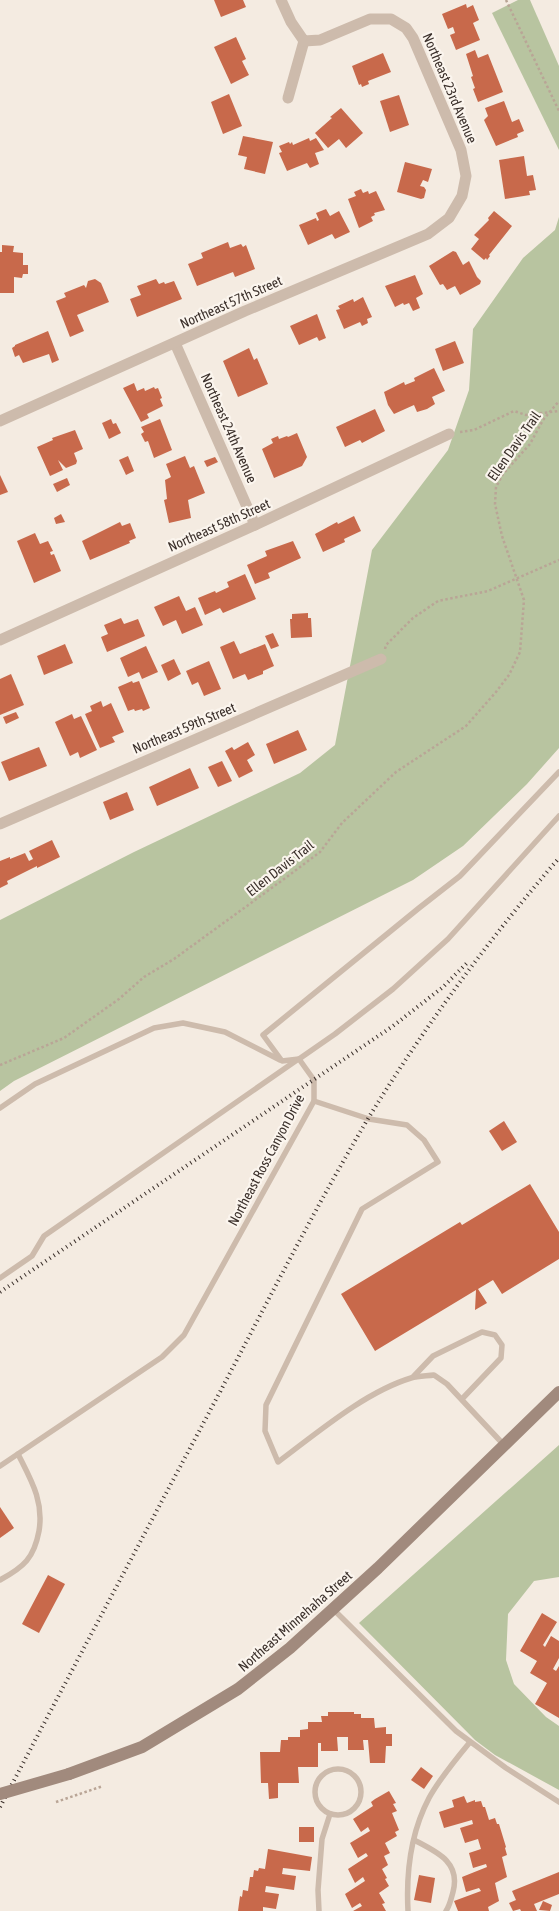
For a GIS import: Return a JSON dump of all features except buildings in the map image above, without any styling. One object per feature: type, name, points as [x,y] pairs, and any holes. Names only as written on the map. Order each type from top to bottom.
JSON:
[{"type":"main road","name":"Northeast Minnehaha Street","points":[[0,1794],[69,1774],[142,1747],[230,1694],[290,1648],[333,1609],[559,1392]]},
{"type":"street","points":[[281,0],[291,22],[304,41],[288,98]]},
{"type":"street","name":"Northeast 23rd Avenue","points":[[304,41],[320,40],[370,19],[391,19],[406,28],[413,38],[461,150],[466,176],[462,196]]},
{"type":"street","name":"Northeast 57th Street","points":[[0,421],[245,311],[428,234],[449,218],[462,196]]},
{"type":"street","name":"Northeast 24th Avenue","points":[[175,343],[255,525]]},
{"type":"street","name":"Northeast 58th Street","points":[[0,640],[255,525],[449,434]]},
{"type":"street","name":"Northeast 59th Street","points":[[0,824],[381,659]]},
{"type":"lane","points":[[282,1061],[264,1036],[460,876],[559,772]]},
{"type":"lane","points":[[0,1278],[32,1256],[44,1236],[335,1034],[393,989],[448,939],[559,816]]},
{"type":"lane","points":[[0,1108],[35,1084],[154,1028],[183,1023],[225,1032],[282,1061],[299,1059]]},
{"type":"lane","name":"Northeast Ross Canyon Drive","points":[[0,1466],[162,1356],[184,1335],[314,1101],[314,1080],[299,1059]]},
{"type":"lane","points":[[314,1101],[369,1118],[407,1125],[424,1140],[438,1162],[362,1209],[266,1405],[266,1431],[278,1462],[338,1417],[383,1390],[412,1377],[434,1375],[447,1384],[504,1444]]},
{"type":"lane","points":[[412,1377],[433,1356],[482,1332],[489,1332],[500,1339],[502,1345],[501,1358],[462,1399]]},
{"type":"lane","points":[[0,1580],[28,1561],[36,1548],[41,1516],[38,1496],[18,1454]]},
{"type":"lane","points":[[333,1609],[456,1731],[506,1768],[559,1802]]},
{"type":"lane","points":[[408,1911],[407,1883],[414,1840],[429,1798],[451,1765],[470,1742]]},
{"type":"lane","points":[[340,1769],[349,1772],[356,1778],[360,1787],[360,1797],[356,1806],[349,1812],[340,1815],[330,1814],[316,1802],[314,1792],[316,1782],[330,1770],[340,1769]]},
{"type":"lane","points":[[319,1911],[318,1890],[322,1839],[330,1814]]},
{"type":"lane","points":[[414,1840],[437,1852],[454,1870],[456,1881],[449,1907],[446,1911]]},
{"type":"path","points":[[506,0],[559,111]]},
{"type":"path","name":"Ellen Davis Trail","points":[[0,1065],[64,1038],[118,999],[144,977],[174,959],[320,852],[342,823],[396,772],[466,726],[509,675],[520,652],[524,600],[502,536],[495,504],[496,487],[503,474],[530,444],[543,420],[559,401]]},
{"type":"path","name":"Ellen Davis Trail","points":[[449,434],[474,430],[514,411],[526,415],[559,411]]},
{"type":"path","points":[[381,659],[386,645],[413,618],[438,601],[488,591],[559,560]]},
{"type":"path","points":[[56,1802],[103,1786]]},
{"type":"green space","points":[[518,0],[530,0],[559,66],[559,150],[492,13]]},
{"type":"green space","points":[[559,217],[559,748],[527,784],[463,846],[413,880],[14,1081],[0,1091],[0,920],[134,852],[300,773],[335,745],[372,550],[448,450],[469,390],[473,329],[523,258],[555,230]]},
{"type":"green space","points":[[559,1445],[559,1577],[534,1581],[508,1614],[506,1660],[514,1684],[546,1717],[559,1726],[559,1790],[495,1755],[475,1740],[359,1623]]},
{"type":"railway","points":[[0,1807],[293,1253],[369,1117],[435,1016],[508,920],[559,858]]},
{"type":"railway","points":[[0,1292],[393,1026],[443,987],[469,961]]}]
